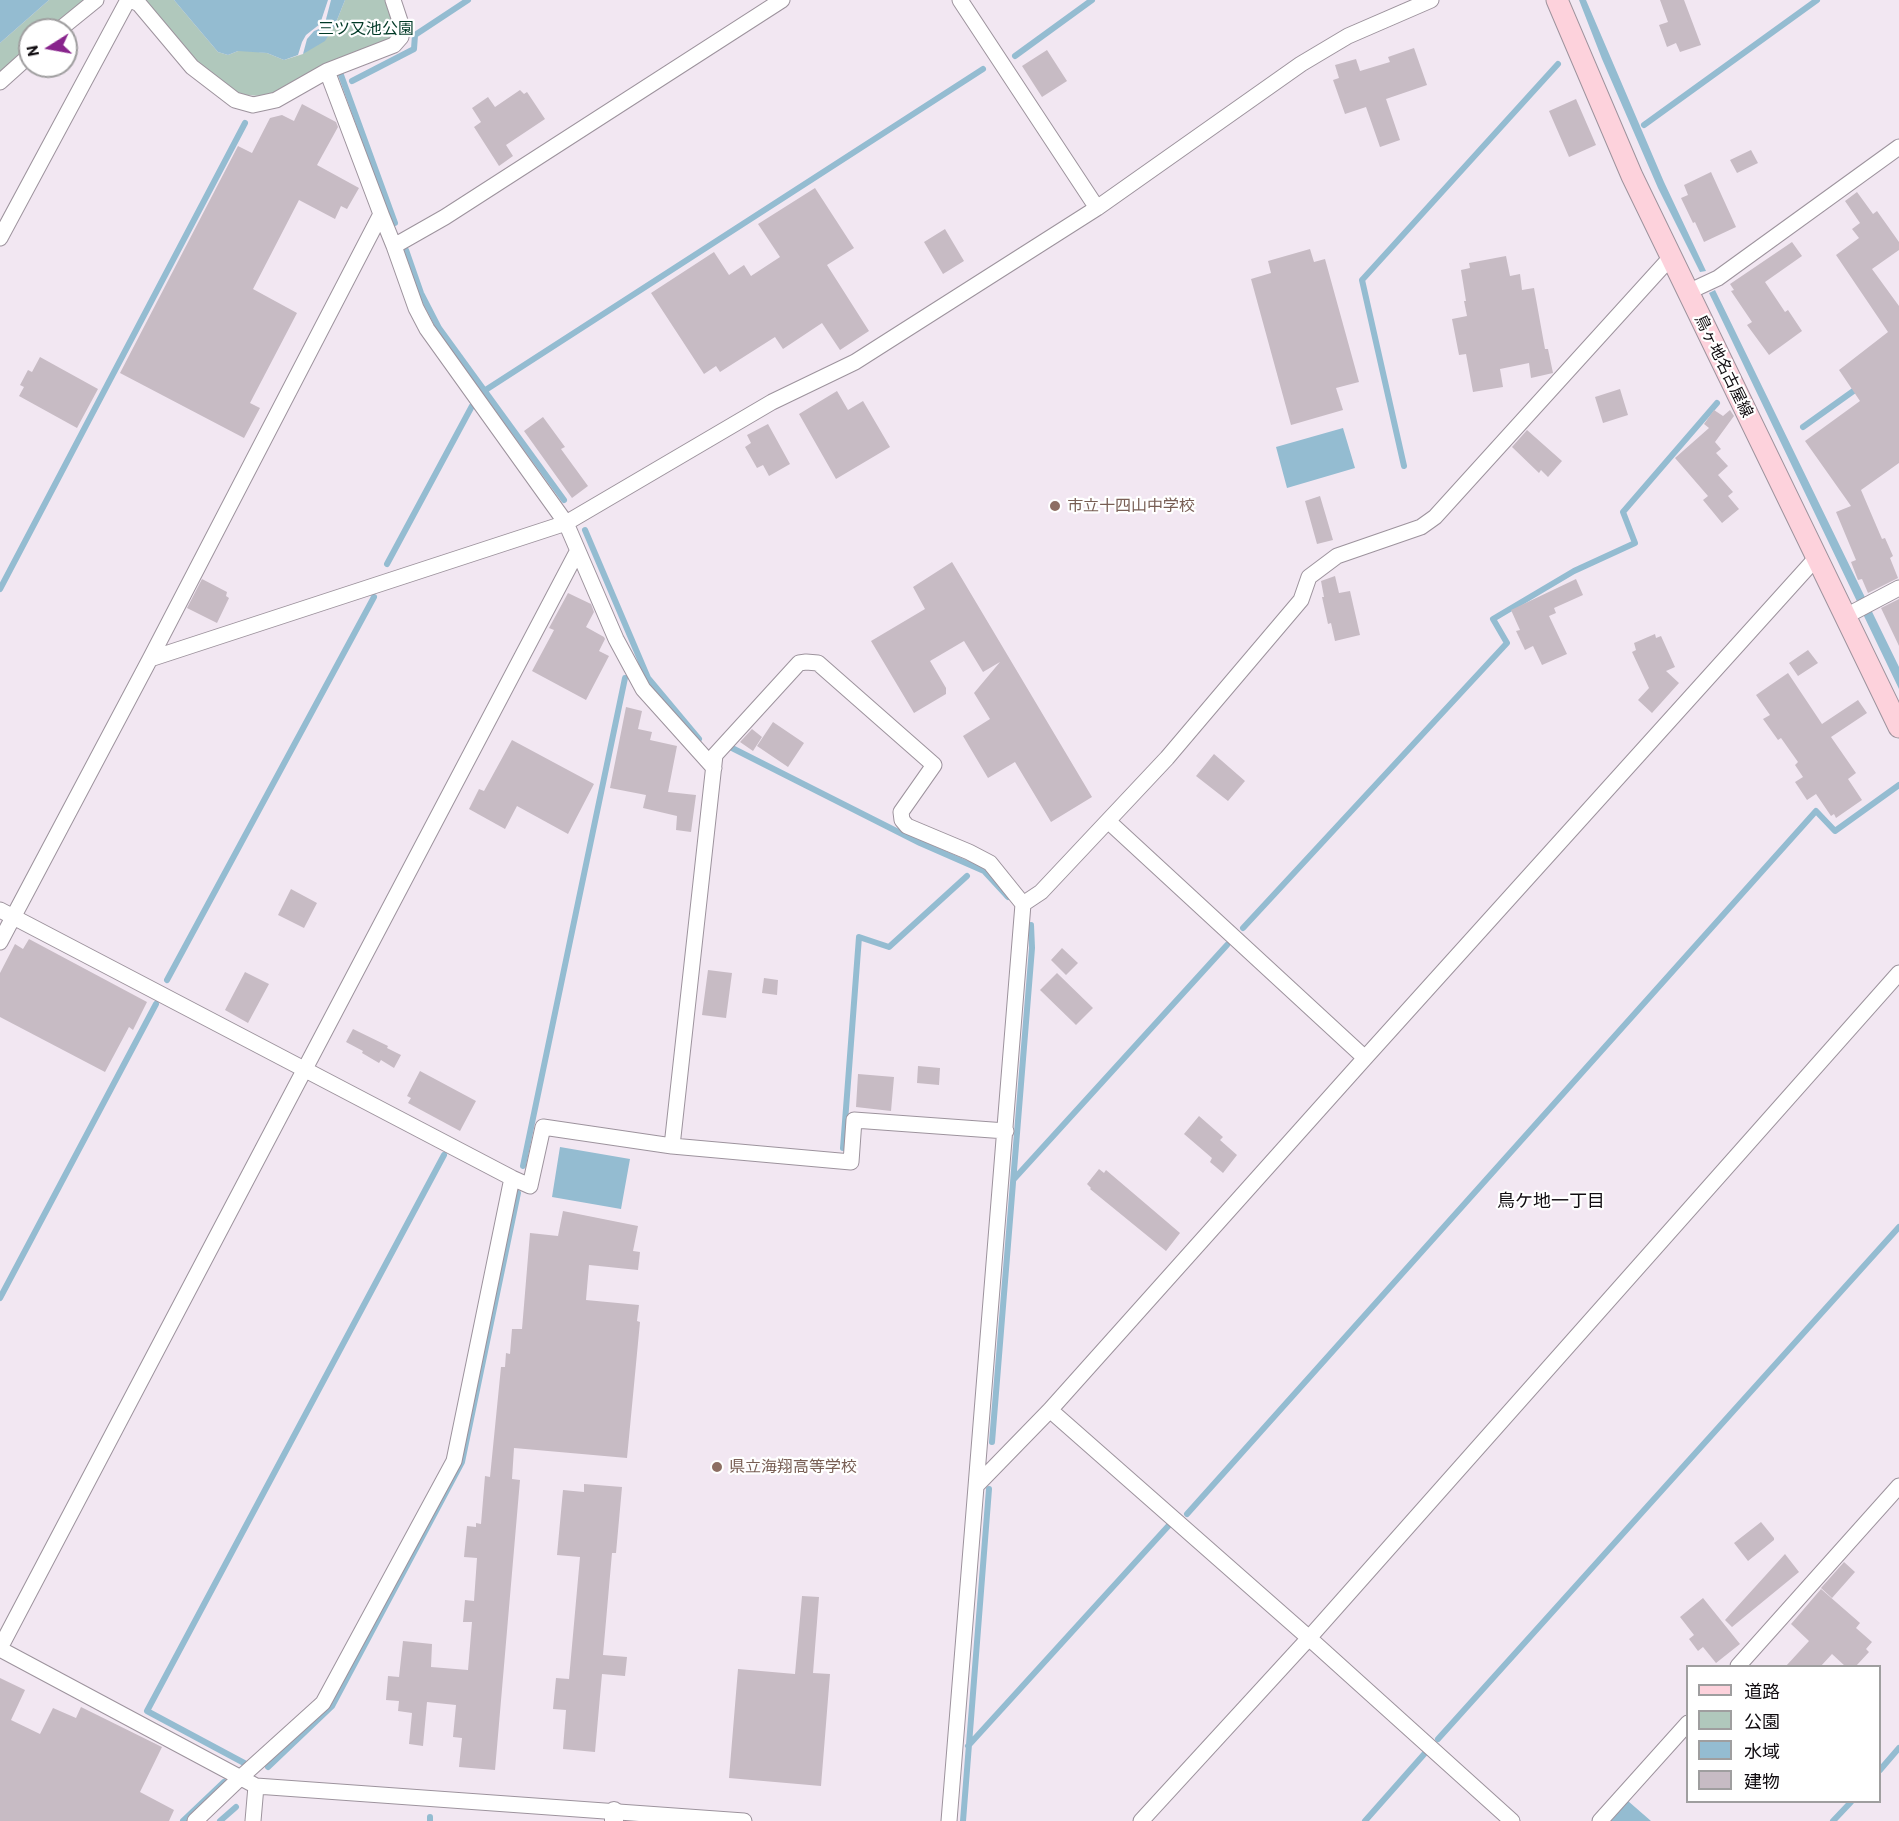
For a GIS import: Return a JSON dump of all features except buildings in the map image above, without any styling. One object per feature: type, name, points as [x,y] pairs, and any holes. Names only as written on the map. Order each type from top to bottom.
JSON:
[{"type":"main road","name":"鳥ヶ地名古屋線","points":[[1557,0],[1632,176],[1817,557],[1850,614],[1899,727]]},
{"type":"street","points":[[74,18],[96,0]]},
{"type":"street","points":[[0,238],[130,0],[139,4],[192,67],[235,100],[253,105],[276,100],[327,71],[394,45],[400,37],[402,27],[393,0]]},
{"type":"street","points":[[394,246],[446,218],[782,0]]},
{"type":"street","points":[[960,0],[1097,208]]},
{"type":"street","points":[[150,659],[566,523],[772,402],[855,362],[1097,208],[1301,64],[1348,36],[1431,0]]},
{"type":"street","points":[[0,82],[18,66]]},
{"type":"street","points":[[327,71],[416,308],[427,329],[566,523],[616,639],[643,689],[714,768]]},
{"type":"street","points":[[1688,292],[1718,278],[1899,147]]},
{"type":"street","points":[[0,942],[7,914],[150,659],[381,214]]},
{"type":"street","points":[[1023,904],[1041,892],[1167,758],[1301,600],[1309,577],[1337,556],[1420,527],[1435,517],[1671,256]]},
{"type":"street","points":[[578,552],[0,1649],[256,1786],[614,1816],[744,1821]]},
{"type":"street","points":[[976,1486],[1050,1410],[1817,557]]},
{"type":"street","points":[[1850,614],[1899,588]]},
{"type":"street","points":[[672,1146],[716,755],[799,663],[818,663],[933,765],[901,812],[902,820],[907,826],[990,863],[1023,904],[949,1821]]},
{"type":"street","points":[[1108,821],[1365,1058]]},
{"type":"street","points":[[7,914],[530,1186],[543,1127],[672,1146],[850,1162],[854,1120],[1006,1131]]},
{"type":"street","points":[[1141,1821],[1309,1638],[1899,974]]},
{"type":"street","points":[[195,1821],[323,1703],[454,1461],[512,1178]]},
{"type":"street","points":[[1050,1410],[1512,1821]]},
{"type":"street","points":[[1739,1665],[1899,1486]]},
{"type":"street","points":[[1600,1821],[1686,1725]]},
{"type":"street","points":[[253,1821],[256,1786]]},
{"type":"green space","points":[[49,0],[85,0],[64,18],[28,18]]},
{"type":"green space","name":"三ツ又池公園","points":[[140,0],[174,0],[218,52],[228,55],[238,51],[250,51],[267,53],[284,60],[303,54],[335,25],[345,0],[387,0],[399,36],[277,93],[260,96],[245,95],[232,90],[204,68]]},
{"type":"green space","points":[[18,27],[18,58],[0,74],[0,43]]},
{"type":"water","points":[[0,0],[49,0],[28,18],[18,18],[18,27],[0,43]]},
{"type":"water","points":[[174,0],[328,0],[320,24],[306,35],[298,55],[284,60],[267,53],[238,51],[228,55],[218,52]]},
{"type":"water","points":[[331,0],[345,0],[335,25],[325,41],[303,54],[307,39],[314,31],[324,27]]},
{"type":"water","points":[[1579,0],[1586,0],[1664,182],[1706,271],[1700,272],[1658,188]]},
{"type":"water","points":[[1715,290],[1899,667],[1899,689],[1709,293]]},
{"type":"water","points":[[1343,428],[1355,468],[1287,488],[1276,447]]},
{"type":"water","points":[[560,1147],[630,1159],[621,1209],[552,1197]]},
{"type":"water","points":[[1628,1801],[1651,1821],[1611,1821]]},
{"type":"waterway","points":[[352,81],[414,49],[415,35],[468,0]]},
{"type":"waterway","points":[[1015,56],[1092,0]]},
{"type":"waterway","points":[[1644,125],[1817,0]]},
{"type":"waterway","points":[[1404,466],[1362,280],[1558,64]]},
{"type":"waterway","points":[[484,391],[983,69]]},
{"type":"waterway","points":[[341,75],[395,223]]},
{"type":"waterway","points":[[0,589],[245,123]]},
{"type":"waterway","points":[[406,250],[421,293],[439,328],[564,500]]},
{"type":"waterway","points":[[1803,427],[1859,387]]},
{"type":"waterway","points":[[1243,928],[1507,643],[1493,619],[1574,571],[1635,543],[1623,512],[1717,403]]},
{"type":"waterway","points":[[387,564],[472,406]]},
{"type":"waterway","points":[[585,530],[648,678],[699,739]]},
{"type":"waterway","points":[[167,980],[374,597]]},
{"type":"waterway","points":[[523,1166],[625,678]]},
{"type":"waterway","points":[[732,748],[920,843],[984,871],[1008,897]]},
{"type":"waterway","points":[[1187,1514],[1816,811],[1835,831],[1899,785]]},
{"type":"waterway","points":[[843,1148],[859,937],[889,947],[967,876]]},
{"type":"waterway","points":[[992,1442],[1032,948],[1031,925]]},
{"type":"waterway","points":[[1014,1179],[1227,945]]},
{"type":"waterway","points":[[0,1298],[156,1004]]},
{"type":"waterway","points":[[246,1764],[147,1711],[444,1155]]},
{"type":"waterway","points":[[268,1767],[332,1706],[462,1462],[518,1193]]},
{"type":"waterway","points":[[1438,1739],[1899,1227]]},
{"type":"waterway","points":[[963,1821],[989,1489]]},
{"type":"waterway","points":[[968,1746],[1171,1523]]},
{"type":"waterway","points":[[1881,1769],[1899,1748]]},
{"type":"waterway","points":[[1365,1821],[1426,1752]]},
{"type":"waterway","points":[[183,1821],[224,1782]]},
{"type":"waterway","points":[[1833,1821],[1850,1803]]},
{"type":"waterway","points":[[220,1821],[236,1807]]},
{"type":"place","name":"市立十四山中学校","points":[[1055,506]]},
{"type":"place","name":"県立海翔高等学校","points":[[717,1467]]},
{"type":"district","name":"鳥ケ地一丁目","points":[[1551,1201]]}]
